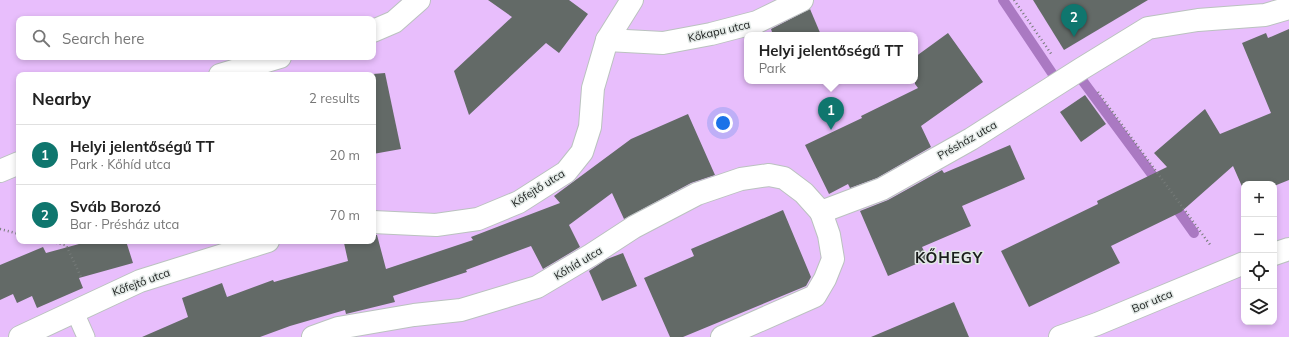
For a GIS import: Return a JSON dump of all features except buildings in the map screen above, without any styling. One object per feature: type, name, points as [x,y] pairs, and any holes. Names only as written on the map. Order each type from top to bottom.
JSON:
[{"type":"street","points":[[376,30],[394,22],[419,0]]},
{"type":"street","name":"Kőfejtő utca","points":[[376,222],[436,225],[478,219],[519,202],[566,172],[582,152],[590,127],[593,88],[607,40],[632,0]]},
{"type":"street","name":"Kőkapu utca","points":[[607,40],[663,43],[711,34],[757,22],[802,0]]},
{"type":"street","name":"Présház utca","points":[[821,212],[882,189],[971,139],[1148,28],[1198,20],[1265,15],[1289,8]]},
{"type":"street","points":[[230,72],[270,60]]},
{"type":"street","points":[[0,171],[16,164]]},
{"type":"street","name":"Kőhíd utca","points":[[313,337],[338,328],[414,315],[461,310],[537,287],[634,227],[697,194],[741,179],[769,175],[784,178],[804,193],[821,212]]},
{"type":"street","points":[[722,337],[815,296],[825,279],[833,259],[829,235],[821,212]]},
{"type":"street","name":"Kőfejtő utca","points":[[20,337],[81,307],[140,281],[258,244]]},
{"type":"street","points":[[1277,253],[1289,249]]},
{"type":"street","name":"Bor utca","points":[[1060,337],[1095,330],[1236,266]]},
{"type":"lane","points":[[81,307],[86,337]]},
{"type":"path","points":[[1014,0],[1074,74],[1236,266]]},
{"type":"path","points":[[0,229],[16,233]]},
{"type":"path","points":[[59,244],[66,246],[88,294],[81,307]]},
{"type":"shaded area","points":[[0,0],[1289,0],[1289,337],[0,337]]},
{"type":"waterway","points":[[1003,0],[1052,73]]},
{"type":"waterway","points":[[1082,80],[1159,184]]},
{"type":"waterway","points":[[1172,202],[1194,233]]},
{"type":"place","name":"Sváb Borozó","points":[[1074,37]]},
{"type":"place","name":"Helyi jelentőségű TT","points":[[831,130]]},
{"type":"district","name":"KŐHEGY","points":[[949,258]]}]
